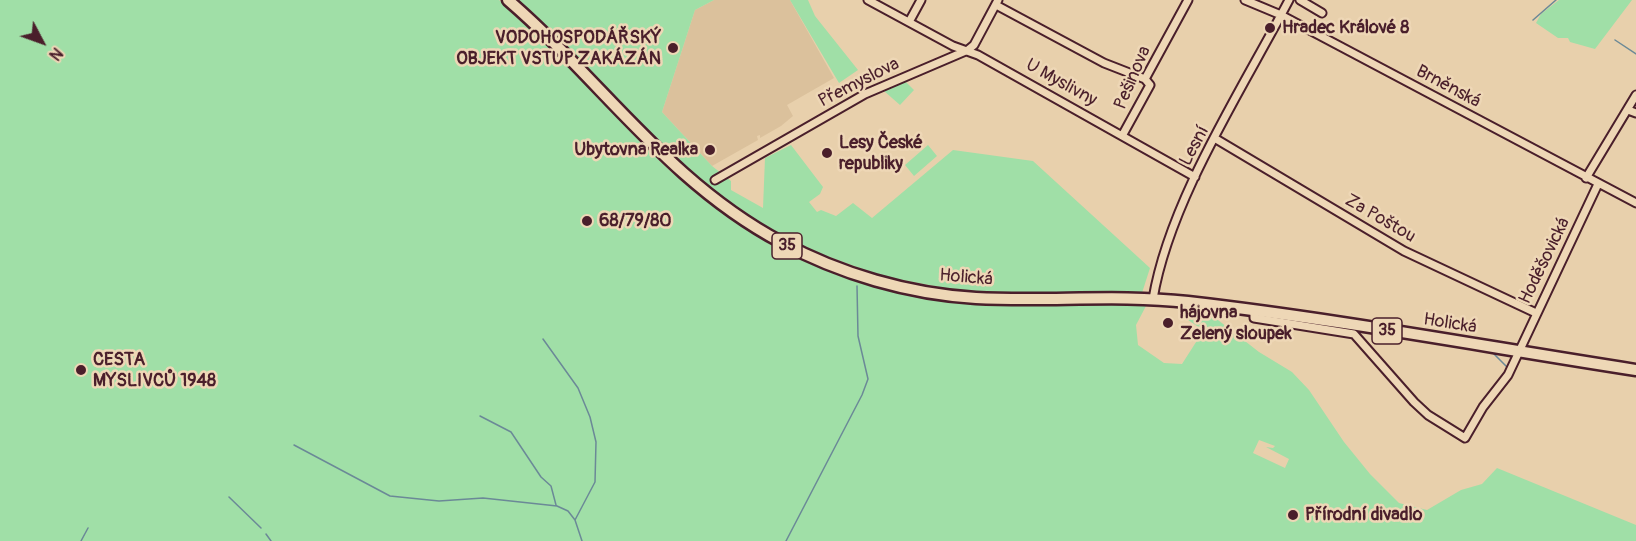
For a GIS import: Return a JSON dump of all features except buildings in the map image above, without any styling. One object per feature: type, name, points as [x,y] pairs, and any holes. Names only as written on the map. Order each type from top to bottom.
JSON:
[{"type":"main road","name":"Holická","points":[[508,0],[660,153],[696,186],[753,226],[803,253],[879,281],[965,297],[1153,299],[1254,311],[1636,370]]},
{"type":"street","name":"U Myslivny","points":[[868,0],[964,52],[978,55],[1195,177]]},
{"type":"street","points":[[909,22],[921,0]]},
{"type":"street","name":"Pešinova","points":[[1122,136],[1150,85],[1145,78],[1188,0]]},
{"type":"street","name":"Brněnská","points":[[1245,0],[1281,15],[1636,203]]},
{"type":"street","name":"Lesní","points":[[1153,299],[1160,269],[1195,177],[1289,0]]},
{"type":"street","points":[[1300,0],[1322,13]]},
{"type":"street","points":[[997,2],[1104,63],[1145,78]]},
{"type":"street","name":"Přemyslova","points":[[715,180],[865,94],[964,52],[974,45],[997,2]]},
{"type":"street","points":[[1586,178],[1636,95]]},
{"type":"street","points":[[1628,110],[1636,113]]},
{"type":"street","name":"Za Poštou","points":[[1216,139],[1404,251],[1536,313]]},
{"type":"street","name":"Hoděšovická","points":[[1520,352],[1536,313],[1575,237],[1598,184]]},
{"type":"street","points":[[1254,311],[1254,318],[1354,334],[1414,402],[1428,415],[1465,438],[1483,407],[1508,375],[1520,352]]},
{"type":"shaded area","points":[[714,0],[790,0],[834,78],[787,105],[793,116],[781,126],[760,138],[760,135],[757,136],[758,140],[712,166],[662,112],[695,10]]},
{"type":"green space","points":[[0,0],[499,0],[545,42],[676,176],[742,226],[816,265],[895,291],[935,299],[1018,305],[1144,304],[1146,306],[1136,325],[1138,345],[1164,363],[1182,364],[1198,339],[1197,326],[1185,318],[1187,310],[1209,313],[1259,352],[1292,372],[1309,390],[1344,442],[1370,474],[1399,503],[1427,510],[1461,490],[1482,484],[1497,468],[1636,525],[1636,541],[0,541]],"holes":[[[1259,440],[1275,446],[1266,447],[1289,459],[1285,468],[1253,453]]]},
{"type":"green space","points":[[516,0],[714,0],[695,10],[662,112],[712,166],[731,181],[731,190],[763,208],[765,158],[791,145],[823,187],[820,194],[809,202],[817,212],[821,210],[836,216],[853,203],[872,218],[953,150],[1033,161],[1150,268],[1142,293],[966,292],[881,276],[805,248],[756,222],[707,189],[663,149]]},
{"type":"green space","points":[[790,0],[808,0],[815,16],[858,70],[839,83]]},
{"type":"green space","points":[[1559,0],[1632,0],[1595,49],[1570,42],[1568,38],[1558,38],[1536,23],[1541,14]]},
{"type":"green space","points":[[905,81],[914,90],[900,105],[884,91]]},
{"type":"green space","points":[[928,145],[937,156],[914,176],[905,165]]},
{"type":"waterway","points":[[1533,20],[1556,0]]},
{"type":"waterway","points":[[1615,40],[1636,54]]},
{"type":"waterway","points":[[786,541],[862,395],[868,379],[858,336],[857,286]]},
{"type":"waterway","points":[[543,339],[578,388],[590,417],[596,442],[595,482],[575,520],[582,541]]},
{"type":"waterway","points":[[1494,354],[1508,368]]},
{"type":"waterway","points":[[480,416],[511,432],[541,477],[551,486],[556,505]]},
{"type":"waterway","points":[[294,445],[390,496],[439,501],[483,498],[557,506],[568,511],[575,520]]},
{"type":"waterway","points":[[229,497],[261,528]]},
{"type":"waterway","points":[[81,541],[88,528]]},
{"type":"waterway","points":[[266,534],[271,541]]},
{"type":"place","name":"Hradec Králové 8","points":[[1270,28]]},
{"type":"place","name":"VODOHOSPODÁŘSKÝ OBJEKT VSTUP ZAKÁZÁN","points":[[673,48]]},
{"type":"place","name":"Ubytovna Realka","points":[[710,150]]},
{"type":"place","name":"Lesy České republiky","points":[[827,153]]},
{"type":"place","name":"68/79/80","points":[[587,221]]},
{"type":"place","name":"hájovna Zelený sloupek","points":[[1168,323]]},
{"type":"place","name":"CESTA MYSLIVCŮ 1948","points":[[81,370]]},
{"type":"place","name":"Přírodní divadlo","points":[[1293,515]]}]
